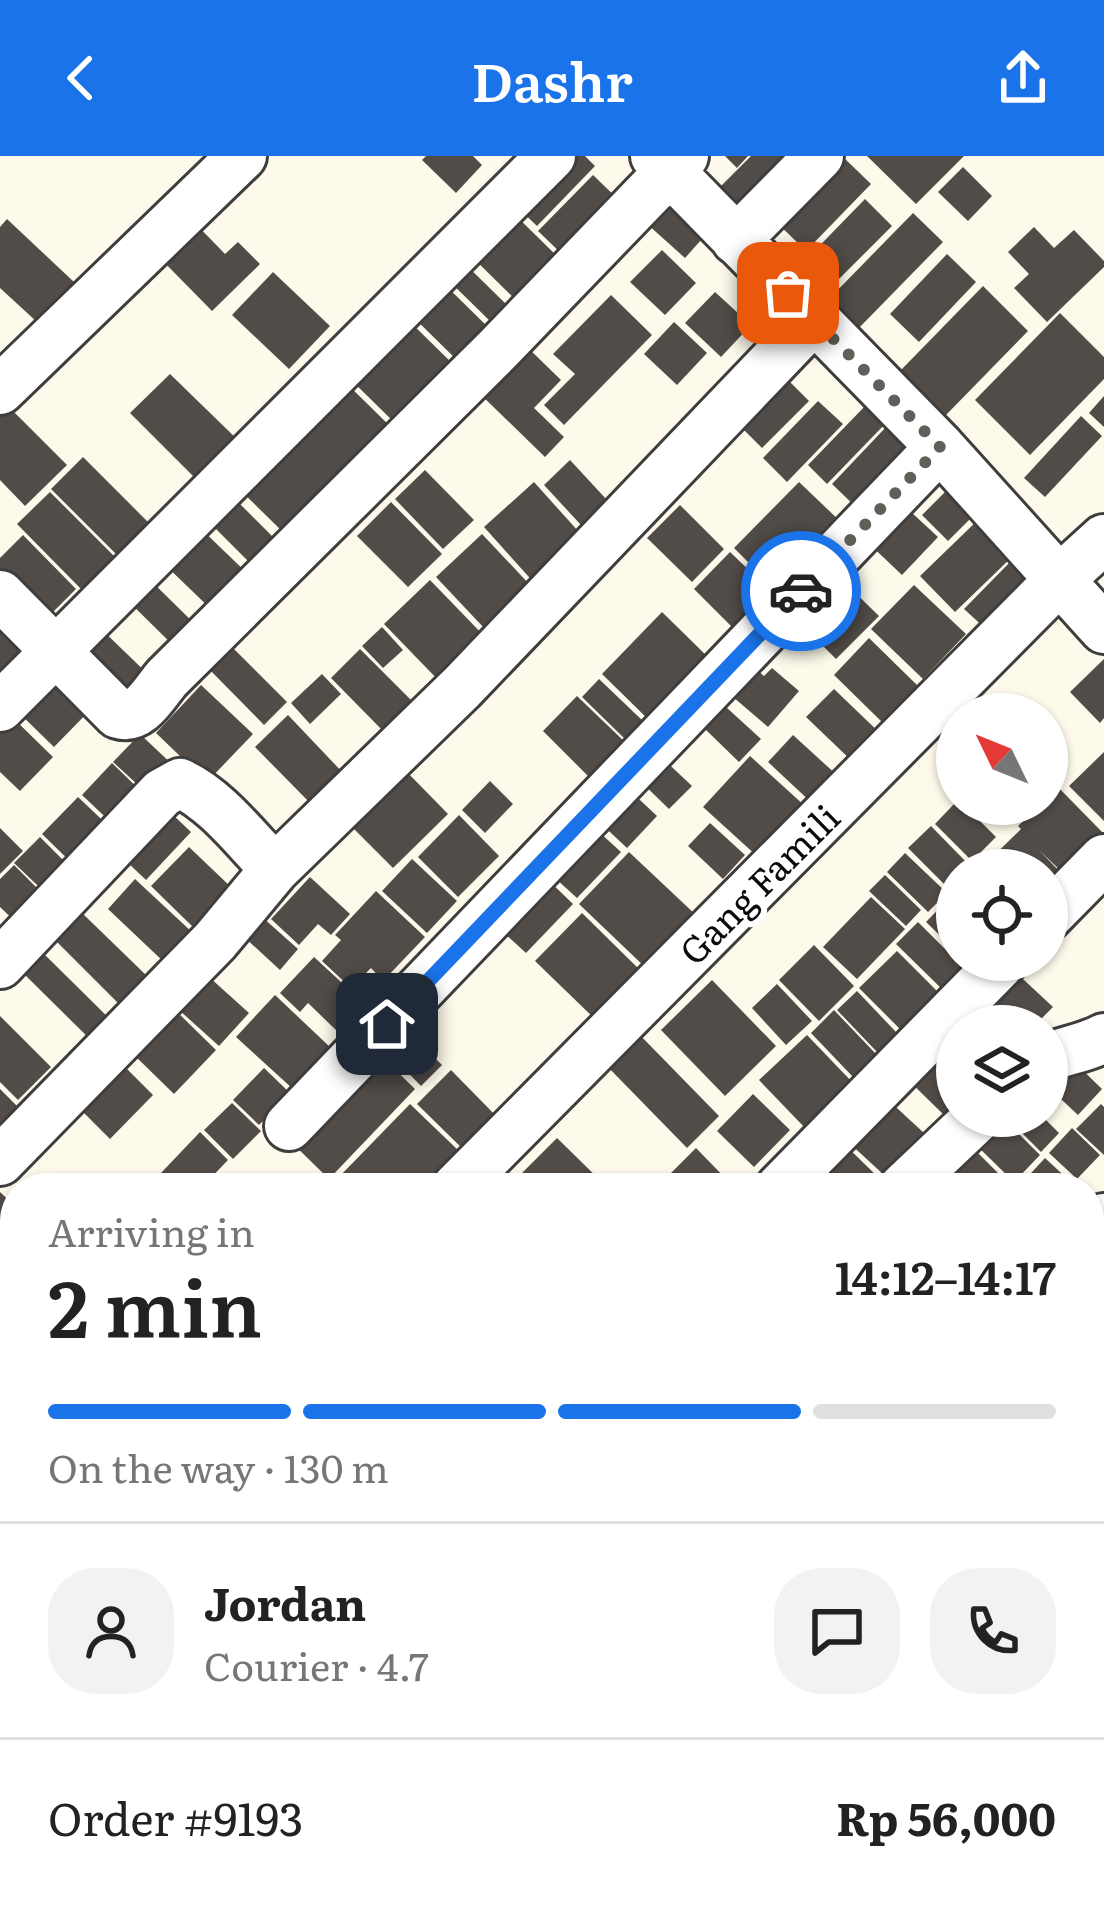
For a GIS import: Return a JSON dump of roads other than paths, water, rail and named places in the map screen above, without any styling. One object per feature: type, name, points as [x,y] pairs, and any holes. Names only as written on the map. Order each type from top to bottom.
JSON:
[{"type":"street","points":[[0,390],[242,156]]},
{"type":"street","points":[[0,707],[551,156]]},
{"type":"street","points":[[736,241],[819,156]]},
{"type":"street","points":[[0,595],[118,714],[137,713],[498,349],[670,161],[736,241],[940,447],[1104,629]]},
{"type":"street","points":[[0,1161],[215,940],[275,869],[460,688],[814,319]]},
{"type":"street","points":[[289,1126],[940,447]]},
{"type":"street","name":"Gang Famili","points":[[471,1173],[1104,539]]},
{"type":"street","points":[[0,964],[162,793],[180,783],[211,803],[275,869]]},
{"type":"street","points":[[1068,896],[1104,859]]},
{"type":"street","points":[[794,1173],[983,981]]},
{"type":"street","points":[[1068,1050],[1104,1038]]},
{"type":"street","points":[[919,1173],[957,1137]]}]
